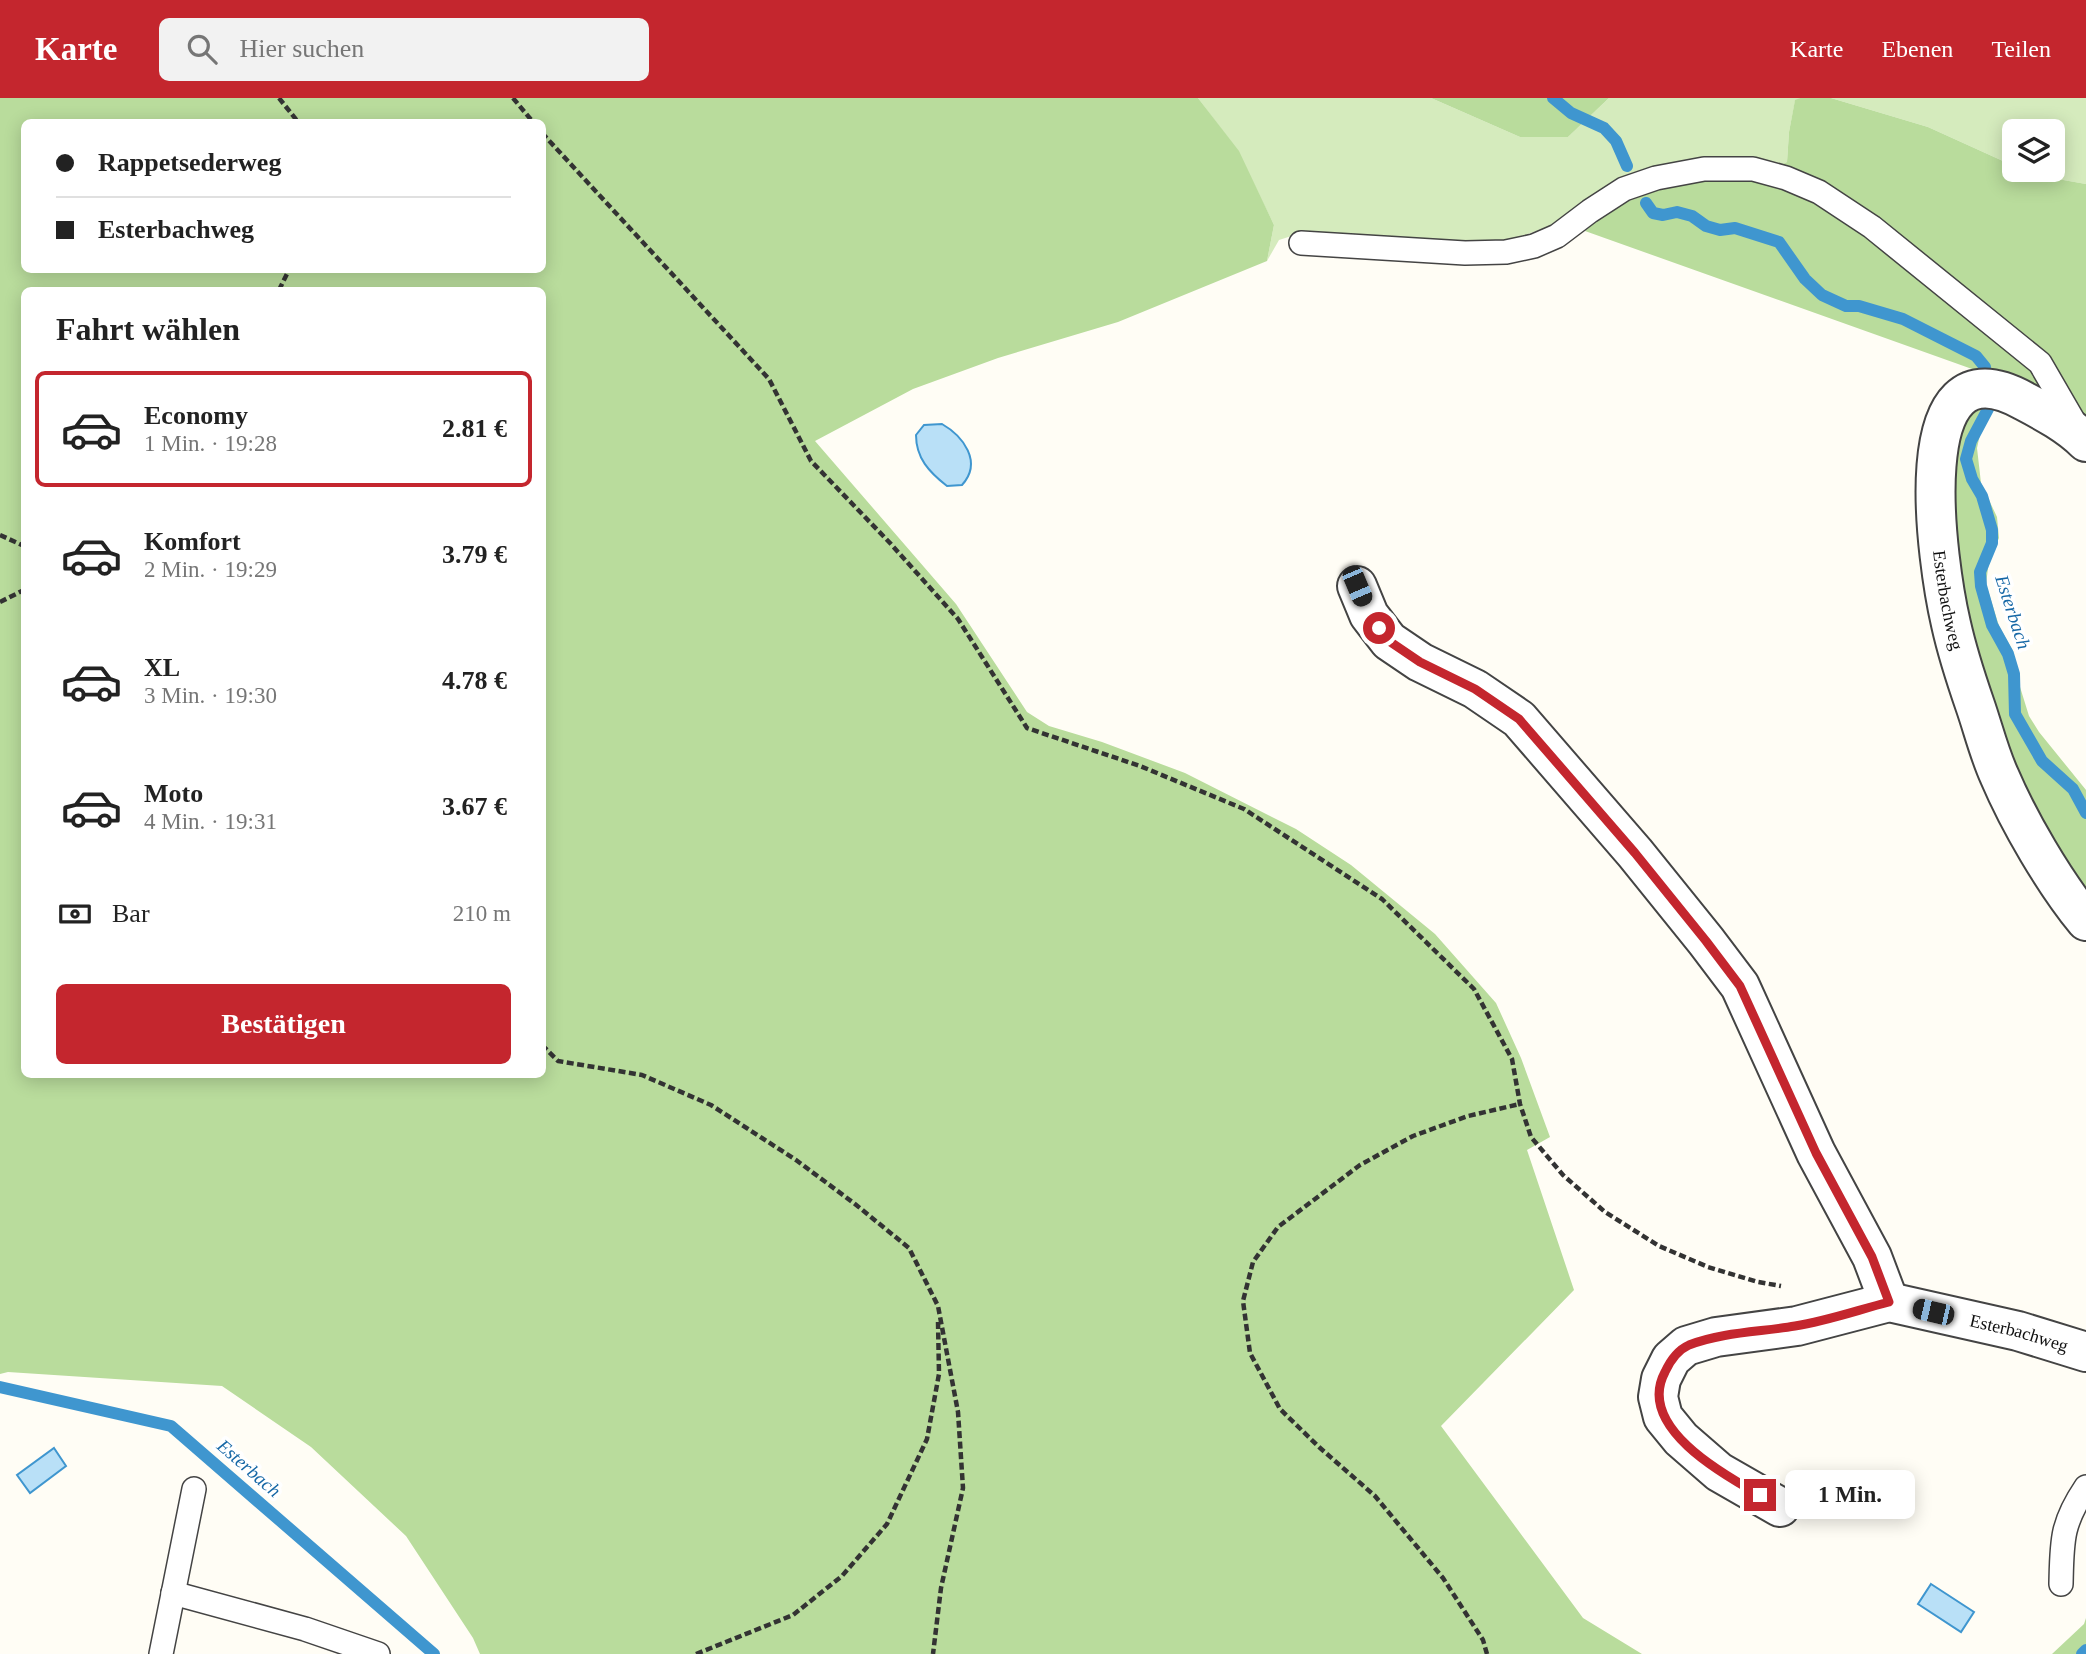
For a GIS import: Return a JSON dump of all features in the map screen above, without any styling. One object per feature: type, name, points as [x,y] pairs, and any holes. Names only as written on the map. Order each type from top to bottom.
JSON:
[{"type":"street","name":"Esterbachweg","points":[[2085,441],[2041,410],[2007,391],[1978,389],[1956,400],[1942,425],[1936,465],[1936,513],[1940,563],[1951,624],[1999,776],[2035,846],[2070,902],[2086,921]]},
{"type":"street","points":[[1357,586],[1369,615],[1389,641],[1420,662],[1475,689],[1519,719],[1644,863],[1740,986],[1816,1153],[1872,1257],[1889,1302]]},
{"type":"street","name":"Esterbachweg","points":[[1780,1507],[1719,1472],[1681,1439],[1663,1417],[1658,1397],[1661,1379],[1671,1359],[1686,1346],[1716,1337],[1797,1326],[1889,1302],[2018,1331],[2086,1352]]},
{"type":"lane","points":[[1301,243],[1465,253],[1506,252],[1534,246],[1558,236],[1590,211],[1624,190],[1656,178],[1704,169],[1753,169],[1786,178],[1819,192],[1872,227],[1989,321],[2040,363],[2085,441]]},
{"type":"lane","points":[[2061,1584],[2062,1544],[2068,1516],[2086,1487]]},
{"type":"lane","points":[[161,1654],[194,1489]]},
{"type":"lane","points":[[173,1593],[305,1629],[378,1654]]},
{"type":"path","points":[[279,98],[296,119]]},
{"type":"path","points":[[513,98],[530,119]]},
{"type":"path","points":[[546,137],[769,379],[811,461],[958,619],[1027,728],[1140,766],[1244,809],[1382,899],[1474,989],[1512,1059],[1520,1104],[1531,1137],[1563,1175],[1605,1212],[1659,1246],[1708,1267],[1758,1282],[1784,1286]]},
{"type":"path","points":[[0,535],[21,545]]},
{"type":"path","points":[[0,602],[21,592]]},
{"type":"path","points":[[546,1049],[558,1061],[642,1075],[711,1105],[796,1160],[909,1248],[938,1306],[958,1412],[963,1488],[941,1588],[933,1654]]},
{"type":"path","points":[[1487,1654],[1483,1640],[1443,1578],[1375,1496],[1280,1409],[1250,1353],[1243,1301],[1253,1262],[1278,1227],[1360,1165],[1413,1136],[1468,1116],[1520,1104]]},
{"type":"path","points":[[696,1654],[793,1615],[842,1576],[887,1524],[928,1439],[939,1374],[938,1306]]},
{"type":"green space","points":[[0,98],[1198,98],[1239,151],[1274,225],[1267,261],[1118,322],[998,358],[913,389],[815,441],[956,604],[1027,712],[1049,726],[1102,742],[1185,773],[1296,829],[1351,865],[1435,934],[1496,1003],[1521,1058],[1550,1137],[1527,1150],[1574,1290],[1441,1426],[1583,1618],[1642,1654],[480,1654],[473,1638],[406,1536],[311,1447],[222,1386],[8,1372],[0,1374]]},
{"type":"green space","points":[[1198,98],[1431,98],[1520,137],[1568,137],[1609,98],[1800,98],[1795,101],[1787,162],[1755,176],[1611,208],[1585,231],[1562,222],[1490,247],[1304,232],[1279,240],[1267,261],[1274,225],[1238,151]]},
{"type":"green space","points":[[1431,98],[1609,98],[1568,137],[1520,137]]},
{"type":"green space","points":[[1831,98],[2086,98],[2086,184],[2065,180],[2065,119],[2002,119],[2002,161],[1928,127]]},
{"type":"green space","points":[[1831,98],[1928,127],[2002,161],[2002,182],[2065,180],[2086,184],[2086,415],[2081,418],[2028,382],[2001,371],[1972,369],[1585,231],[1611,208],[1682,181],[1755,176],[1787,162],[1795,100]]},
{"type":"green space","points":[[1977,403],[1993,410],[1981,430],[1977,448],[1981,483],[1997,517],[1999,538],[1989,561],[1986,584],[1999,626],[2013,651],[2016,674],[2029,716],[2086,790],[2086,901],[2011,770],[1951,556],[1954,435]]},
{"type":"green space","points":[[2086,1618],[2086,1654],[2052,1654],[2084,1624]]},
{"type":"water","points":[[942,424],[957,435],[968,450],[971,467],[962,485],[947,486],[929,470],[918,451],[916,435],[924,425]]},
{"type":"water","points":[[54,1448],[66,1466],[30,1493],[17,1475]]},
{"type":"water","points":[[1931,1584],[1974,1612],[1961,1632],[1918,1604]]},
{"type":"waterway","name":"Esterbach","points":[[1553,98],[1571,113],[1604,128],[1616,141],[1627,166]]},
{"type":"waterway","name":"Esterbach","points":[[1646,203],[1653,213],[1663,215],[1677,212],[1692,216],[1706,226],[1720,230],[1735,228],[1779,242],[1805,279],[1822,295],[1846,306],[1859,306],[1903,319],[1976,356],[1985,367]]},
{"type":"waterway","name":"Esterbach","points":[[1988,409],[1971,441],[1966,459],[1972,479],[1982,496],[1992,530],[1992,543],[1980,572],[1981,586],[1992,625],[2008,654],[2014,674],[2015,714],[2042,761],[2073,789],[2086,813]]},
{"type":"waterway","name":"Esterbach","points":[[0,1387],[171,1426],[434,1654]]},
{"type":"waterway","name":"Esterbach","points":[[2082,1654],[2086,1650]]},
{"type":"route","points":[[1379,628],[1389,641],[1420,662],[1475,689],[1519,719],[1635,853],[1706,941],[1740,986],[1816,1153],[1872,1257],[1889,1302],[1797,1326],[1716,1337],[1686,1346],[1671,1359],[1661,1379],[1658,1397],[1663,1417],[1681,1439],[1719,1472],[1760,1495]]}]
